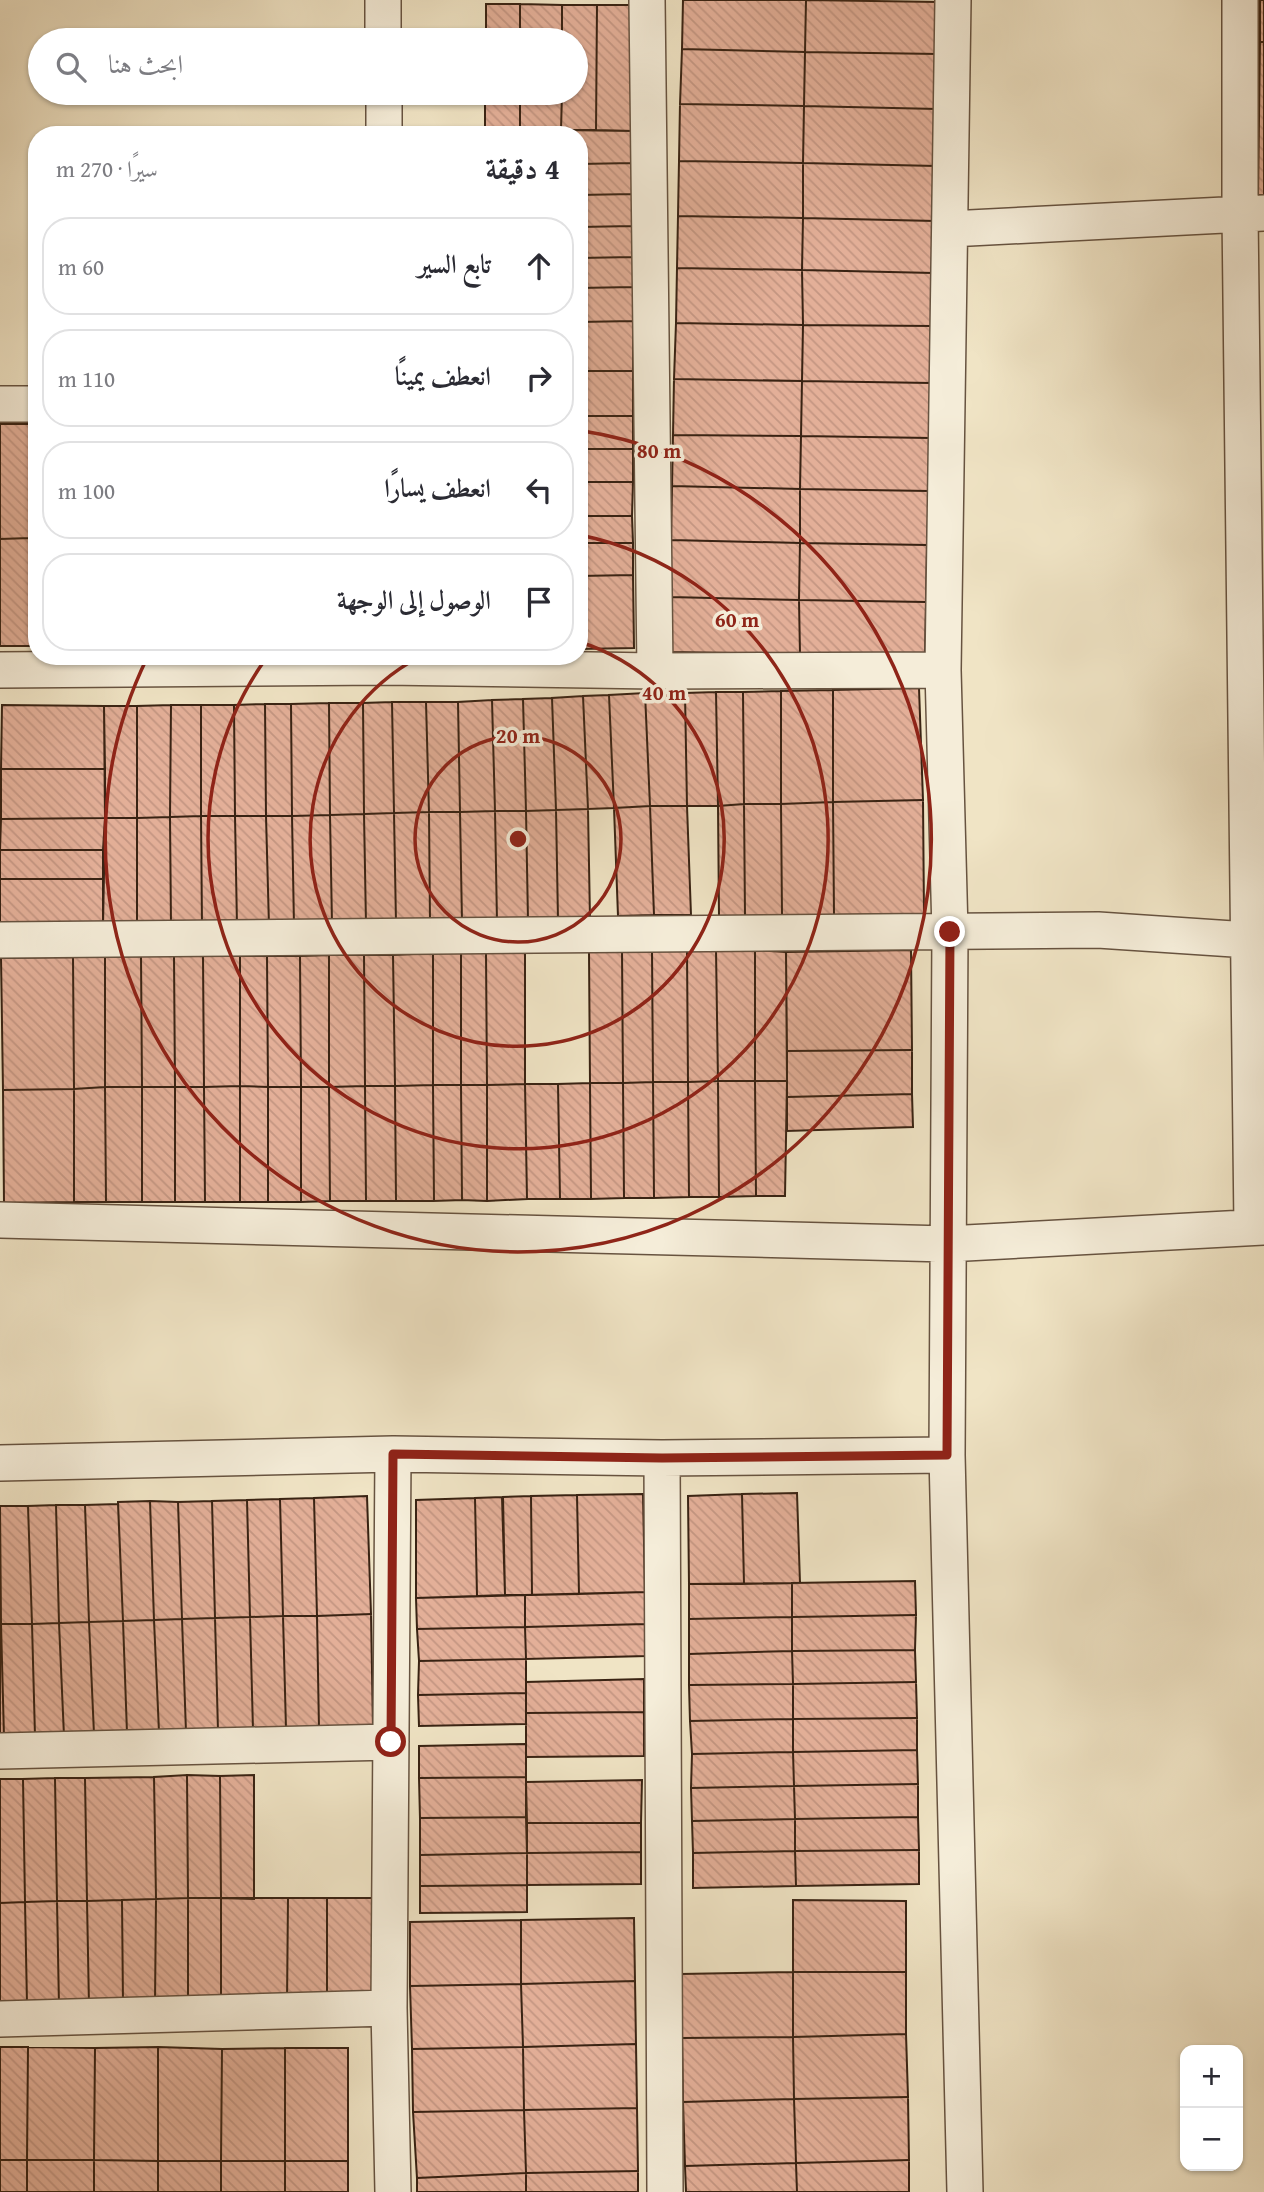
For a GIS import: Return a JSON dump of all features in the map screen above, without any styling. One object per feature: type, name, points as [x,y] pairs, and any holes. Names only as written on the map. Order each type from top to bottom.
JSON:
[{"type":"street","points":[[383,0],[383,28]]},
{"type":"street","points":[[647,0],[655,671]]},
{"type":"street","points":[[954,0],[943,670],[950,932],[947,1455],[965,2192]]},
{"type":"street","points":[[0,1220],[947,1244],[1258,1227],[1252,213],[1240,0]]},
{"type":"street","points":[[384,105],[384,126]]},
{"type":"street","points":[[950,229],[1252,213]]},
{"type":"street","points":[[0,404],[28,404]]},
{"type":"street","points":[[0,670],[241,665]]},
{"type":"street","points":[[475,665],[655,671],[943,670]]},
{"type":"street","points":[[0,940],[1098,930],[1257,941]]},
{"type":"street","points":[[0,1463],[393,1454],[662,1458],[947,1455]]},
{"type":"street","points":[[393,1454],[389,2008],[393,2192]]},
{"type":"street","points":[[662,1458],[665,2192]]},
{"type":"street","points":[[0,1751],[391,1742]]},
{"type":"street","points":[[0,2019],[389,2008]]},
{"type":"building","points":[[683,0],[806,0],[805,52],[682,49]]},
{"type":"building","points":[[806,0],[939,2],[938,54],[805,52]]},
{"type":"building","points":[[1260,0],[1264,0],[1264,42],[1260,42]]},
{"type":"building","points":[[486,4],[520,4],[520,28],[486,28]]},
{"type":"building","points":[[520,4],[562,5],[562,28],[520,28]]},
{"type":"building","points":[[562,5],[597,5],[596,130],[588,130],[588,126],[561,126],[562,105],[588,105],[588,28],[562,28]]},
{"type":"building","points":[[597,5],[633,5],[633,131],[596,130]]},
{"type":"building","points":[[1260,42],[1264,42],[1264,195],[1258,195]]},
{"type":"building","points":[[682,49],[805,52],[804,106],[680,104]]},
{"type":"building","points":[[805,52],[938,54],[937,109],[804,106]]},
{"type":"building","points":[[680,104],[804,106],[803,163],[679,161]]},
{"type":"building","points":[[485,105],[520,105],[520,126],[485,126]]},
{"type":"building","points":[[520,105],[562,105],[561,126],[520,126]]},
{"type":"building","points":[[804,106],[937,109],[936,166],[803,163]]},
{"type":"building","points":[[588,130],[633,131],[633,163],[588,164]]},
{"type":"building","points":[[679,161],[803,163],[803,218],[678,216]]},
{"type":"building","points":[[633,163],[633,194],[588,195],[588,164]]},
{"type":"building","points":[[803,163],[936,166],[935,221],[803,218]]},
{"type":"building","points":[[633,194],[633,226],[588,227],[588,195]]},
{"type":"building","points":[[678,216],[803,218],[802,270],[677,268]]},
{"type":"building","points":[[803,218],[935,221],[933,273],[802,270]]},
{"type":"building","points":[[633,226],[633,257],[588,258],[588,227]]},
{"type":"building","points":[[633,257],[633,287],[588,288],[588,258]]},
{"type":"building","points":[[677,268],[802,270],[803,325],[676,323]]},
{"type":"building","points":[[802,270],[933,273],[932,326],[803,325]]},
{"type":"building","points":[[633,287],[633,321],[588,322],[588,288]]},
{"type":"building","points":[[633,321],[633,371],[588,371],[588,322]]},
{"type":"building","points":[[676,323],[803,325],[802,381],[674,379]]},
{"type":"building","points":[[803,325],[932,326],[931,383],[802,381]]},
{"type":"building","points":[[588,371],[633,371],[633,416],[588,416]]},
{"type":"building","points":[[674,379],[802,381],[801,436],[673,435]]},
{"type":"building","points":[[802,381],[931,383],[930,438],[801,436]]},
{"type":"building","points":[[588,416],[633,416],[633,449],[588,449]]},
{"type":"building","points":[[0,424],[28,424],[28,538],[0,539]]},
{"type":"building","points":[[673,435],[801,436],[800,489],[672,486]]},
{"type":"building","points":[[801,436],[930,438],[929,491],[800,489]]},
{"type":"building","points":[[588,449],[633,449],[633,482],[588,482]]},
{"type":"building","points":[[588,482],[633,482],[632,516],[588,516]]},
{"type":"building","points":[[672,486],[800,489],[800,543],[671,540]]},
{"type":"building","points":[[800,489],[929,491],[927,545],[800,543]]},
{"type":"building","points":[[588,516],[632,516],[633,543],[588,543]]},
{"type":"building","points":[[28,538],[28,646],[0,646],[0,539]]},
{"type":"building","points":[[671,540],[800,543],[799,600],[670,597]]},
{"type":"building","points":[[588,543],[633,543],[633,575],[588,576]]},
{"type":"building","points":[[800,543],[927,545],[926,602],[799,600]]},
{"type":"building","points":[[633,575],[634,648],[588,649],[588,576]]},
{"type":"building","points":[[670,597],[799,600],[800,654],[668,652]]},
{"type":"building","points":[[799,600],[926,602],[925,657],[800,654]]},
{"type":"building","points":[[919,688],[923,800],[833,802],[833,690]]},
{"type":"building","points":[[833,690],[833,802],[781,804],[781,691]]},
{"type":"building","points":[[781,691],[781,804],[744,804],[743,692]]},
{"type":"building","points":[[716,692],[743,692],[744,804],[718,806]]},
{"type":"building","points":[[716,692],[718,806],[687,806],[685,693]]},
{"type":"building","points":[[645,693],[650,806],[614,808],[609,695]]},
{"type":"building","points":[[645,693],[685,693],[687,806],[650,806]]},
{"type":"building","points":[[609,695],[614,808],[588,809],[583,696]]},
{"type":"building","points":[[583,696],[588,809],[556,810],[552,698]]},
{"type":"building","points":[[552,698],[556,810],[526,811],[523,699]]},
{"type":"building","points":[[523,699],[526,811],[495,811],[492,700]]},
{"type":"building","points":[[492,700],[495,811],[460,812],[458,702]]},
{"type":"building","points":[[392,702],[426,702],[429,812],[394,813]]},
{"type":"building","points":[[392,702],[394,813],[364,814],[363,703]]},
{"type":"building","points":[[426,702],[458,702],[460,812],[429,812]]},
{"type":"building","points":[[329,703],[363,703],[364,814],[330,815]]},
{"type":"building","points":[[329,703],[330,815],[292,816],[291,704]]},
{"type":"building","points":[[265,704],[291,704],[292,816],[266,816]]},
{"type":"building","points":[[265,704],[266,816],[235,816],[234,705]]},
{"type":"building","points":[[2,705],[104,706],[105,769],[1,769]]},
{"type":"building","points":[[171,705],[201,705],[201,816],[170,817]]},
{"type":"building","points":[[171,705],[170,817],[137,818],[137,706]]},
{"type":"building","points":[[201,705],[234,705],[235,816],[201,816]]},
{"type":"building","points":[[104,706],[137,706],[137,818],[105,818]]},
{"type":"building","points":[[1,769],[105,769],[105,818],[1,819]]},
{"type":"building","points":[[923,800],[924,914],[834,915],[833,802]]},
{"type":"building","points":[[833,802],[834,915],[782,915],[781,804]]},
{"type":"building","points":[[744,804],[745,916],[719,916],[718,806]]},
{"type":"building","points":[[744,804],[781,804],[782,915],[745,916]]},
{"type":"building","points":[[650,806],[654,915],[618,916],[614,808]]},
{"type":"building","points":[[650,806],[687,806],[691,915],[654,915]]},
{"type":"building","points":[[588,809],[590,919],[558,920],[556,810]]},
{"type":"building","points":[[556,810],[558,920],[528,921],[526,811]]},
{"type":"building","points":[[495,811],[526,811],[528,921],[497,922]]},
{"type":"building","points":[[495,811],[497,922],[462,922],[460,812]]},
{"type":"building","points":[[429,812],[460,812],[462,922],[430,922]]},
{"type":"building","points":[[429,812],[430,922],[396,923],[394,813]]},
{"type":"building","points":[[394,813],[396,923],[366,924],[364,814]]},
{"type":"building","points":[[364,814],[366,924],[332,924],[330,815]]},
{"type":"building","points":[[330,815],[332,924],[294,926],[292,816]]},
{"type":"building","points":[[201,816],[235,816],[237,926],[202,926]]},
{"type":"building","points":[[201,816],[202,926],[171,926],[170,817]]},
{"type":"building","points":[[235,816],[266,816],[269,926],[237,926]]},
{"type":"building","points":[[266,816],[292,816],[294,926],[269,926]]},
{"type":"building","points":[[170,817],[171,926],[137,926],[137,818]]},
{"type":"building","points":[[105,818],[137,818],[137,926],[103,926]]},
{"type":"building","points":[[105,818],[103,850],[0,850],[1,819]]},
{"type":"building","points":[[0,850],[103,850],[103,879],[0,879]]},
{"type":"building","points":[[0,879],[103,879],[103,926],[0,926]]},
{"type":"building","points":[[716,950],[718,1081],[688,1082],[687,951]]},
{"type":"building","points":[[716,950],[755,950],[755,1081],[718,1081]]},
{"type":"building","points":[[755,950],[786,952],[787,1081],[755,1081]]},
{"type":"building","points":[[911,950],[912,1050],[787,1051],[786,952]]},
{"type":"building","points":[[622,951],[623,1083],[590,1083],[589,952]]},
{"type":"building","points":[[622,951],[652,951],[653,1082],[623,1083]]},
{"type":"building","points":[[652,951],[687,951],[688,1082],[653,1082]]},
{"type":"building","points":[[433,953],[461,953],[461,1085],[433,1085]]},
{"type":"building","points":[[433,953],[433,1085],[395,1086],[393,955]]},
{"type":"building","points":[[461,953],[486,953],[487,1085],[461,1085]]},
{"type":"building","points":[[486,953],[525,953],[525,1084],[487,1085]]},
{"type":"building","points":[[329,955],[364,955],[365,1086],[329,1087]]},
{"type":"building","points":[[329,955],[329,1087],[301,1087],[300,956]]},
{"type":"building","points":[[364,955],[393,955],[395,1086],[365,1086]]},
{"type":"building","points":[[141,956],[174,956],[175,1087],[142,1087]]},
{"type":"building","points":[[141,956],[142,1087],[105,1087],[105,957]]},
{"type":"building","points":[[174,956],[203,956],[204,1087],[175,1087]]},
{"type":"building","points":[[203,956],[240,956],[240,1086],[204,1087]]},
{"type":"building","points":[[240,956],[267,956],[268,1087],[240,1086]]},
{"type":"building","points":[[267,956],[300,956],[301,1087],[268,1087]]},
{"type":"building","points":[[73,957],[105,957],[105,1087],[74,1089]]},
{"type":"building","points":[[73,957],[74,1089],[3,1090],[1,958]]},
{"type":"building","points":[[912,1050],[912,1094],[787,1097],[787,1051]]},
{"type":"building","points":[[718,1081],[719,1197],[689,1197],[688,1082]]},
{"type":"building","points":[[718,1081],[755,1081],[756,1196],[719,1197]]},
{"type":"building","points":[[755,1081],[787,1081],[785,1196],[756,1196]]},
{"type":"building","points":[[653,1082],[654,1198],[624,1198],[623,1083]]},
{"type":"building","points":[[653,1082],[688,1082],[689,1197],[654,1198]]},
{"type":"building","points":[[590,1083],[591,1199],[560,1199],[558,1084]]},
{"type":"building","points":[[590,1083],[623,1083],[624,1198],[591,1199]]},
{"type":"building","points":[[525,1084],[527,1199],[487,1201],[487,1085]]},
{"type":"building","points":[[525,1084],[558,1084],[560,1199],[527,1199]]},
{"type":"building","points":[[433,1085],[434,1201],[396,1201],[395,1086]]},
{"type":"building","points":[[433,1085],[461,1085],[462,1200],[434,1201]]},
{"type":"building","points":[[461,1085],[487,1085],[487,1201],[462,1200]]},
{"type":"building","points":[[240,1086],[268,1087],[268,1202],[240,1202]]},
{"type":"building","points":[[240,1086],[240,1202],[205,1202],[204,1087]]},
{"type":"building","points":[[365,1086],[366,1201],[330,1201],[329,1087]]},
{"type":"building","points":[[365,1086],[395,1086],[396,1201],[366,1201]]},
{"type":"building","points":[[105,1087],[142,1087],[142,1202],[106,1202]]},
{"type":"building","points":[[105,1087],[106,1202],[74,1202],[74,1089]]},
{"type":"building","points":[[142,1087],[175,1087],[175,1202],[142,1202]]},
{"type":"building","points":[[175,1087],[204,1087],[205,1202],[175,1202]]},
{"type":"building","points":[[268,1087],[301,1087],[301,1202],[268,1202]]},
{"type":"building","points":[[301,1087],[329,1087],[330,1201],[301,1202]]},
{"type":"building","points":[[74,1089],[74,1202],[4,1203],[3,1090]]},
{"type":"building","points":[[912,1094],[913,1127],[787,1131],[787,1097]]},
{"type":"building","points":[[797,1493],[800,1583],[744,1584],[742,1494]]},
{"type":"building","points":[[643,1494],[645,1592],[579,1594],[577,1495]]},
{"type":"building","points":[[742,1494],[744,1584],[689,1584],[688,1496]]},
{"type":"building","points":[[577,1495],[579,1594],[532,1595],[531,1496]]},
{"type":"building","points":[[367,1496],[371,1614],[317,1616],[314,1498]]},
{"type":"building","points":[[531,1496],[532,1595],[505,1595],[503,1497]]},
{"type":"building","points":[[502,1497],[505,1595],[477,1596],[475,1498]]},
{"type":"building","points":[[314,1498],[317,1616],[283,1616],[280,1499]]},
{"type":"building","points":[[475,1498],[477,1596],[416,1598],[416,1500]]},
{"type":"building","points":[[280,1499],[283,1616],[250,1617],[247,1500]]},
{"type":"building","points":[[247,1500],[250,1617],[215,1618],[212,1501]]},
{"type":"building","points":[[150,1501],[154,1620],[123,1621],[118,1502]]},
{"type":"building","points":[[150,1501],[178,1502],[182,1619],[154,1620]]},
{"type":"building","points":[[212,1501],[215,1618],[182,1619],[178,1502]]},
{"type":"building","points":[[118,1504],[123,1621],[89,1622],[85,1505]]},
{"type":"building","points":[[56,1505],[85,1505],[89,1622],[59,1623]]},
{"type":"building","points":[[56,1505],[59,1623],[32,1624],[28,1506]]},
{"type":"building","points":[[0,1506],[28,1506],[32,1624],[1,1624]]},
{"type":"building","points":[[915,1581],[916,1615],[792,1617],[792,1583]]},
{"type":"building","points":[[792,1583],[792,1617],[689,1619],[689,1584]]},
{"type":"building","points":[[645,1592],[646,1624],[525,1627],[525,1595]]},
{"type":"building","points":[[525,1595],[525,1627],[417,1629],[416,1598]]},
{"type":"building","points":[[371,1614],[373,1728],[319,1729],[317,1616]]},
{"type":"building","points":[[916,1615],[915,1650],[792,1651],[792,1617]]},
{"type":"building","points":[[283,1616],[286,1729],[253,1730],[250,1617]]},
{"type":"building","points":[[283,1616],[317,1616],[319,1729],[286,1729]]},
{"type":"building","points":[[250,1617],[253,1730],[218,1731],[215,1618]]},
{"type":"building","points":[[792,1617],[792,1651],[689,1654],[689,1619]]},
{"type":"building","points":[[215,1618],[218,1731],[186,1732],[182,1619]]},
{"type":"building","points":[[182,1619],[186,1732],[159,1732],[154,1620]]},
{"type":"building","points":[[154,1620],[159,1732],[127,1733],[123,1621]]},
{"type":"building","points":[[123,1621],[127,1733],[94,1734],[89,1622]]},
{"type":"building","points":[[89,1622],[94,1734],[64,1736],[59,1623]]},
{"type":"building","points":[[59,1623],[64,1736],[35,1736],[32,1624]]},
{"type":"building","points":[[1,1624],[4,1737],[0,1737]]},
{"type":"building","points":[[1,1624],[32,1624],[35,1736],[4,1737]]},
{"type":"building","points":[[646,1624],[647,1656],[526,1659],[525,1627]]},
{"type":"building","points":[[525,1627],[526,1659],[419,1661],[417,1629]]},
{"type":"building","points":[[915,1650],[916,1682],[793,1684],[792,1651]]},
{"type":"building","points":[[792,1651],[793,1684],[689,1685],[689,1654]]},
{"type":"building","points":[[526,1659],[526,1693],[418,1695],[419,1661]]},
{"type":"building","points":[[644,1679],[644,1712],[526,1713],[526,1682]]},
{"type":"building","points":[[916,1682],[917,1718],[793,1719],[793,1684]]},
{"type":"building","points":[[793,1684],[793,1719],[690,1721],[689,1685]]},
{"type":"building","points":[[526,1693],[526,1724],[419,1726],[418,1695]]},
{"type":"building","points":[[644,1712],[644,1756],[526,1757],[526,1713]]},
{"type":"building","points":[[917,1718],[917,1750],[793,1752],[793,1719]]},
{"type":"building","points":[[793,1719],[793,1752],[692,1754],[690,1721]]},
{"type":"building","points":[[526,1744],[526,1777],[419,1778],[419,1746]]},
{"type":"building","points":[[917,1750],[918,1784],[794,1786],[793,1752]]},
{"type":"building","points":[[793,1752],[794,1786],[691,1788],[692,1754]]},
{"type":"building","points":[[187,1775],[220,1776],[221,1898],[188,1898]]},
{"type":"building","points":[[187,1775],[188,1898],[156,1899],[154,1777]]},
{"type":"building","points":[[254,1775],[254,1899],[221,1898],[220,1776]]},
{"type":"building","points":[[154,1777],[156,1899],[87,1901],[85,1778]]},
{"type":"building","points":[[526,1777],[526,1817],[420,1818],[419,1778]]},
{"type":"building","points":[[55,1778],[57,1901],[25,1902],[23,1779]]},
{"type":"building","points":[[55,1778],[85,1778],[87,1901],[57,1901]]},
{"type":"building","points":[[0,1779],[23,1779],[25,1902],[0,1903]]},
{"type":"building","points":[[642,1780],[641,1823],[527,1823],[526,1782]]},
{"type":"building","points":[[918,1784],[918,1817],[795,1819],[794,1786]]},
{"type":"building","points":[[794,1786],[795,1819],[692,1821],[691,1788]]},
{"type":"building","points":[[526,1817],[527,1853],[420,1855],[420,1818]]},
{"type":"building","points":[[918,1817],[919,1850],[795,1851],[795,1819]]},
{"type":"building","points":[[795,1819],[795,1851],[693,1853],[692,1821]]},
{"type":"building","points":[[527,1823],[641,1823],[641,1852],[527,1853]]},
{"type":"building","points":[[919,1850],[919,1884],[796,1886],[795,1851]]},
{"type":"building","points":[[795,1851],[796,1886],[693,1888],[693,1853]]},
{"type":"building","points":[[641,1852],[641,1884],[527,1885],[527,1853]]},
{"type":"building","points":[[527,1853],[527,1885],[420,1886],[420,1855]]},
{"type":"building","points":[[527,1885],[527,1912],[420,1913],[420,1886]]},
{"type":"building","points":[[188,1898],[221,1898],[221,2003],[188,2003]]},
{"type":"building","points":[[188,1898],[188,2003],[155,2003],[156,1899]]},
{"type":"building","points":[[221,1898],[288,1898],[287,2003],[221,2003]]},
{"type":"building","points":[[288,1898],[327,1898],[327,2003],[287,2003]]},
{"type":"building","points":[[327,1898],[376,1898],[373,2002],[327,2003]]},
{"type":"building","points":[[156,1899],[155,2003],[123,2004],[122,1900]]},
{"type":"building","points":[[122,1900],[123,2004],[89,2006],[87,1901]]},
{"type":"building","points":[[793,1900],[906,1901],[906,1972],[793,1972]]},
{"type":"building","points":[[57,1901],[87,1901],[89,2006],[59,2006]]},
{"type":"building","points":[[57,1901],[59,2006],[27,2004],[25,1902]]},
{"type":"building","points":[[25,1902],[27,2004],[0,2005],[0,1903]]},
{"type":"building","points":[[634,1918],[635,1981],[521,1984],[521,1920]]},
{"type":"building","points":[[521,1920],[521,1984],[410,1986],[410,1922]]},
{"type":"building","points":[[793,1972],[906,1972],[906,2034],[793,2037]]},
{"type":"building","points":[[793,1972],[793,2037],[682,2038],[681,1974]]},
{"type":"building","points":[[635,1981],[636,2044],[523,2047],[521,1984]]},
{"type":"building","points":[[521,1984],[523,2047],[412,2049],[410,1986]]},
{"type":"building","points":[[906,2034],[908,2097],[794,2099],[793,2037]]},
{"type":"building","points":[[793,2037],[794,2099],[683,2102],[682,2038]]},
{"type":"building","points":[[636,2044],[637,2108],[524,2110],[523,2047]]},
{"type":"building","points":[[0,2047],[28,2047],[27,2160],[0,2160]]},
{"type":"building","points":[[28,2047],[95,2048],[94,2160],[27,2160]]},
{"type":"building","points":[[158,2047],[158,2161],[94,2160],[95,2048]]},
{"type":"building","points":[[158,2047],[222,2049],[221,2161],[158,2161]]},
{"type":"building","points":[[523,2047],[524,2110],[413,2112],[412,2049]]},
{"type":"building","points":[[285,2048],[348,2048],[348,2161],[285,2161]]},
{"type":"building","points":[[285,2048],[285,2161],[221,2161],[222,2049]]},
{"type":"building","points":[[908,2097],[909,2160],[796,2163],[794,2099]]},
{"type":"building","points":[[794,2099],[796,2163],[685,2166],[683,2102]]},
{"type":"building","points":[[637,2108],[638,2171],[526,2173],[524,2110]]},
{"type":"building","points":[[524,2110],[526,2173],[417,2178],[413,2112]]},
{"type":"building","points":[[0,2160],[27,2160],[27,2192],[0,2192]]},
{"type":"building","points":[[27,2160],[94,2160],[94,2192],[27,2192]]},
{"type":"building","points":[[94,2160],[158,2161],[158,2192],[94,2192]]},
{"type":"building","points":[[909,2160],[909,2192],[797,2192],[796,2163]]},
{"type":"building","points":[[158,2161],[221,2161],[221,2192],[158,2192]]},
{"type":"building","points":[[221,2161],[285,2161],[285,2192],[221,2192]]},
{"type":"building","points":[[285,2161],[348,2161],[348,2192],[285,2192]]},
{"type":"building","points":[[796,2163],[797,2192],[686,2192],[685,2166]]},
{"type":"building","points":[[638,2171],[638,2192],[526,2192],[526,2173]]},
{"type":"building","points":[[526,2173],[526,2192],[417,2192],[417,2178]]},
{"type":"route","points":[[391,1742],[393,1454],[662,1458],[947,1455],[950,932]]}]
